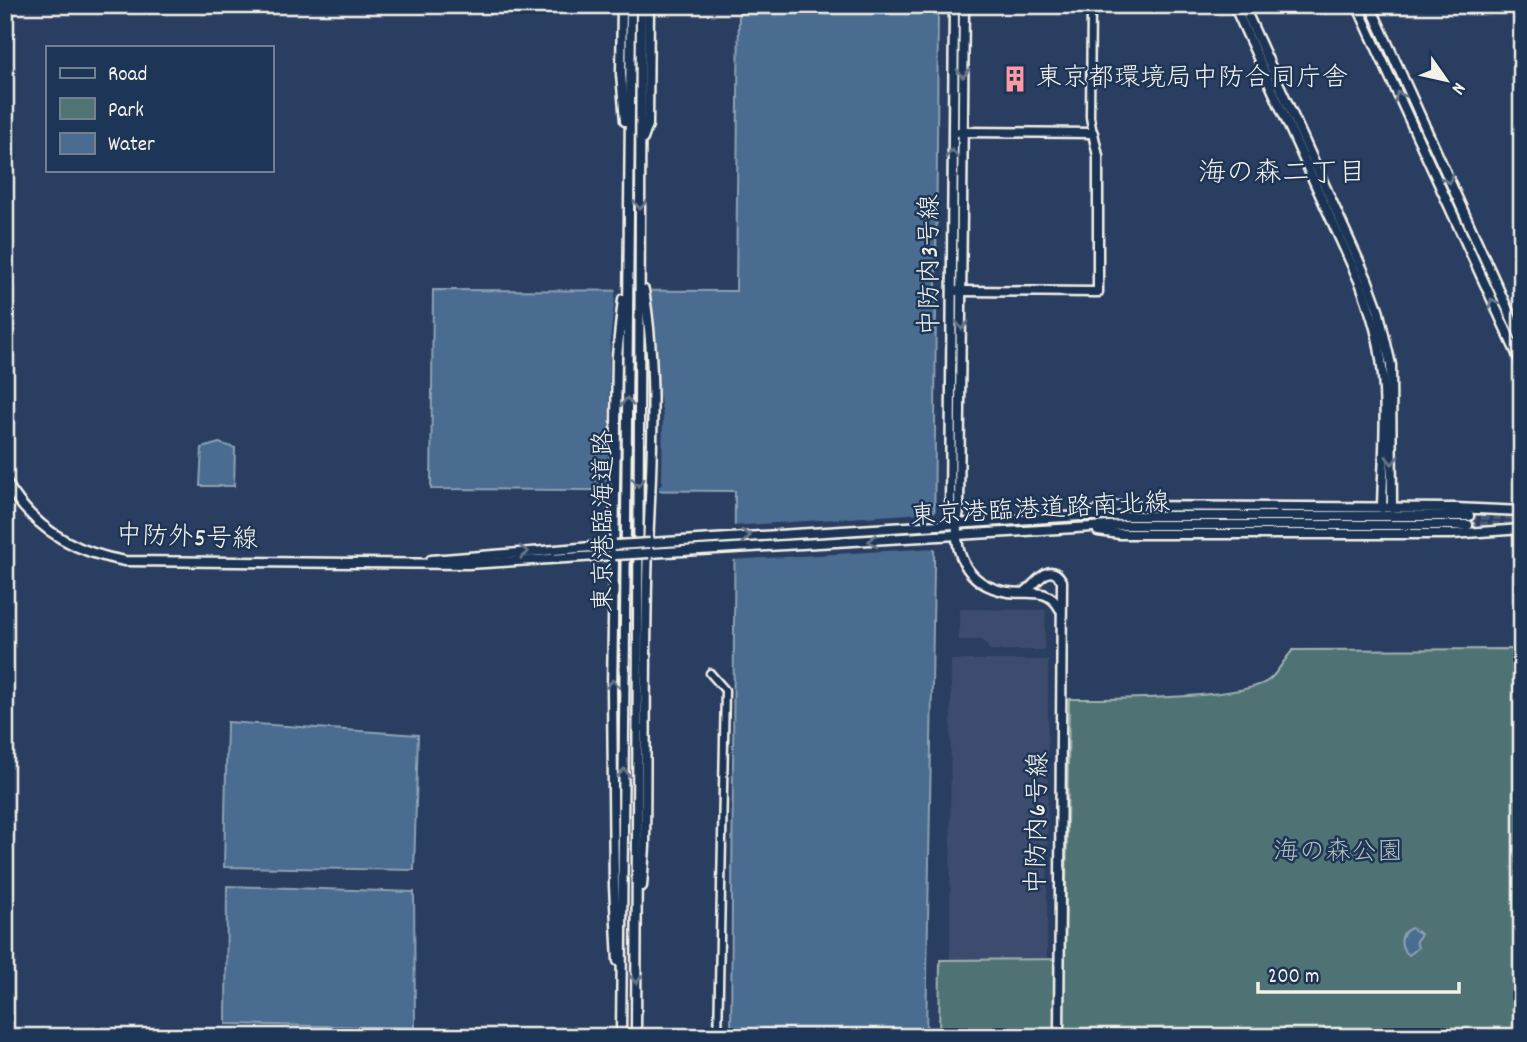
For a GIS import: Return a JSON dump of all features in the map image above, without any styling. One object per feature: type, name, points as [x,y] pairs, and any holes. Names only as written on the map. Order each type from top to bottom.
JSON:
[{"type":"street","points":[[622,5],[621,74],[629,184]]},
{"type":"street","name":"東京港臨海道路","points":[[621,1037],[631,5]]},
{"type":"street","name":"東京港臨海道路","points":[[636,1037],[641,5]]},
{"type":"street","points":[[640,149],[648,125],[649,5]]},
{"type":"street","name":"中防内3号線","points":[[954,5],[950,510],[956,524]]},
{"type":"street","name":"中防内3号線","points":[[957,535],[964,5]]},
{"type":"street","points":[[951,290],[1098,292],[1098,156],[1090,117],[1091,5]]},
{"type":"street","points":[[1234,5],[1361,285],[1371,314],[1383,379],[1382,508]]},
{"type":"street","points":[[1243,5],[1378,309],[1391,365],[1392,508]]},
{"type":"street","points":[[1357,5],[1522,365]]},
{"type":"street","points":[[1370,5],[1522,341]]},
{"type":"street","points":[[953,132],[1093,133]]},
{"type":"street","points":[[636,949],[645,847],[647,579],[650,542],[651,368],[640,264]]},
{"type":"street","points":[[621,991],[614,886],[612,691],[617,356],[628,274]]},
{"type":"street","name":"中防外5号線","points":[[5,480],[27,512],[56,537],[107,558],[154,563],[468,565],[615,555]]},
{"type":"street","points":[[1081,516],[1118,506],[1522,511]]},
{"type":"street","name":"東京港臨港道路南北線","points":[[615,555],[1126,525],[1468,520],[1081,516],[616,545]]},
{"type":"street","points":[[1081,529],[1120,534],[1452,534],[1522,529]]},
{"type":"street","points":[[957,535],[961,560],[979,580],[1001,591],[1054,595],[1060,589],[1060,577],[1049,572],[1043,574],[1025,592]]},
{"type":"street","name":"中防外5号線","points":[[383,565],[616,545]]},
{"type":"street","name":"中防内6号線","points":[[1059,1037],[1060,589]]},
{"type":"street","points":[[1049,595],[1060,609]]},
{"type":"street","points":[[710,673],[725,690],[718,1037]]},
{"type":"shaded area","points":[[960,609],[1046,610],[1044,650],[990,650],[982,640],[959,640]]},
{"type":"shaded area","points":[[951,660],[1048,660],[1047,959],[950,960]]},
{"type":"green space","name":"海の森公園","points":[[1522,649],[1522,1037],[939,1037],[940,960],[1065,959],[1069,699],[1174,697],[1234,691],[1256,686],[1270,679],[1293,650]]},
{"type":"water","points":[[739,5],[938,5],[934,568],[926,1037],[731,1037],[735,491],[431,489],[433,290],[736,291]]},
{"type":"water","points":[[219,443],[235,448],[234,486],[200,486],[202,448]]},
{"type":"water","points":[[227,722],[418,735],[414,870],[224,867]]},
{"type":"water","points":[[227,886],[414,892],[415,1028],[226,1024]]},
{"type":"water","points":[[1411,928],[1421,934],[1416,941],[1418,948],[1409,955],[1401,941]]},
{"type":"pier","points":[[616,288],[651,288],[658,389],[663,416],[662,485],[659,486],[659,494],[612,495],[612,490],[608,489],[610,340]]},
{"type":"pier","points":[[938,512],[937,548],[731,560],[731,526]]},
{"type":"tunnel","points":[[1469,516],[1522,516]]},
{"type":"tunnel","points":[[1468,525],[1519,526]]},
{"type":"place","name":"東京都環境局中防合同庁舎","points":[[1015,79]]},
{"type":"district","name":"海の森二丁目","points":[[1282,176]]}]
